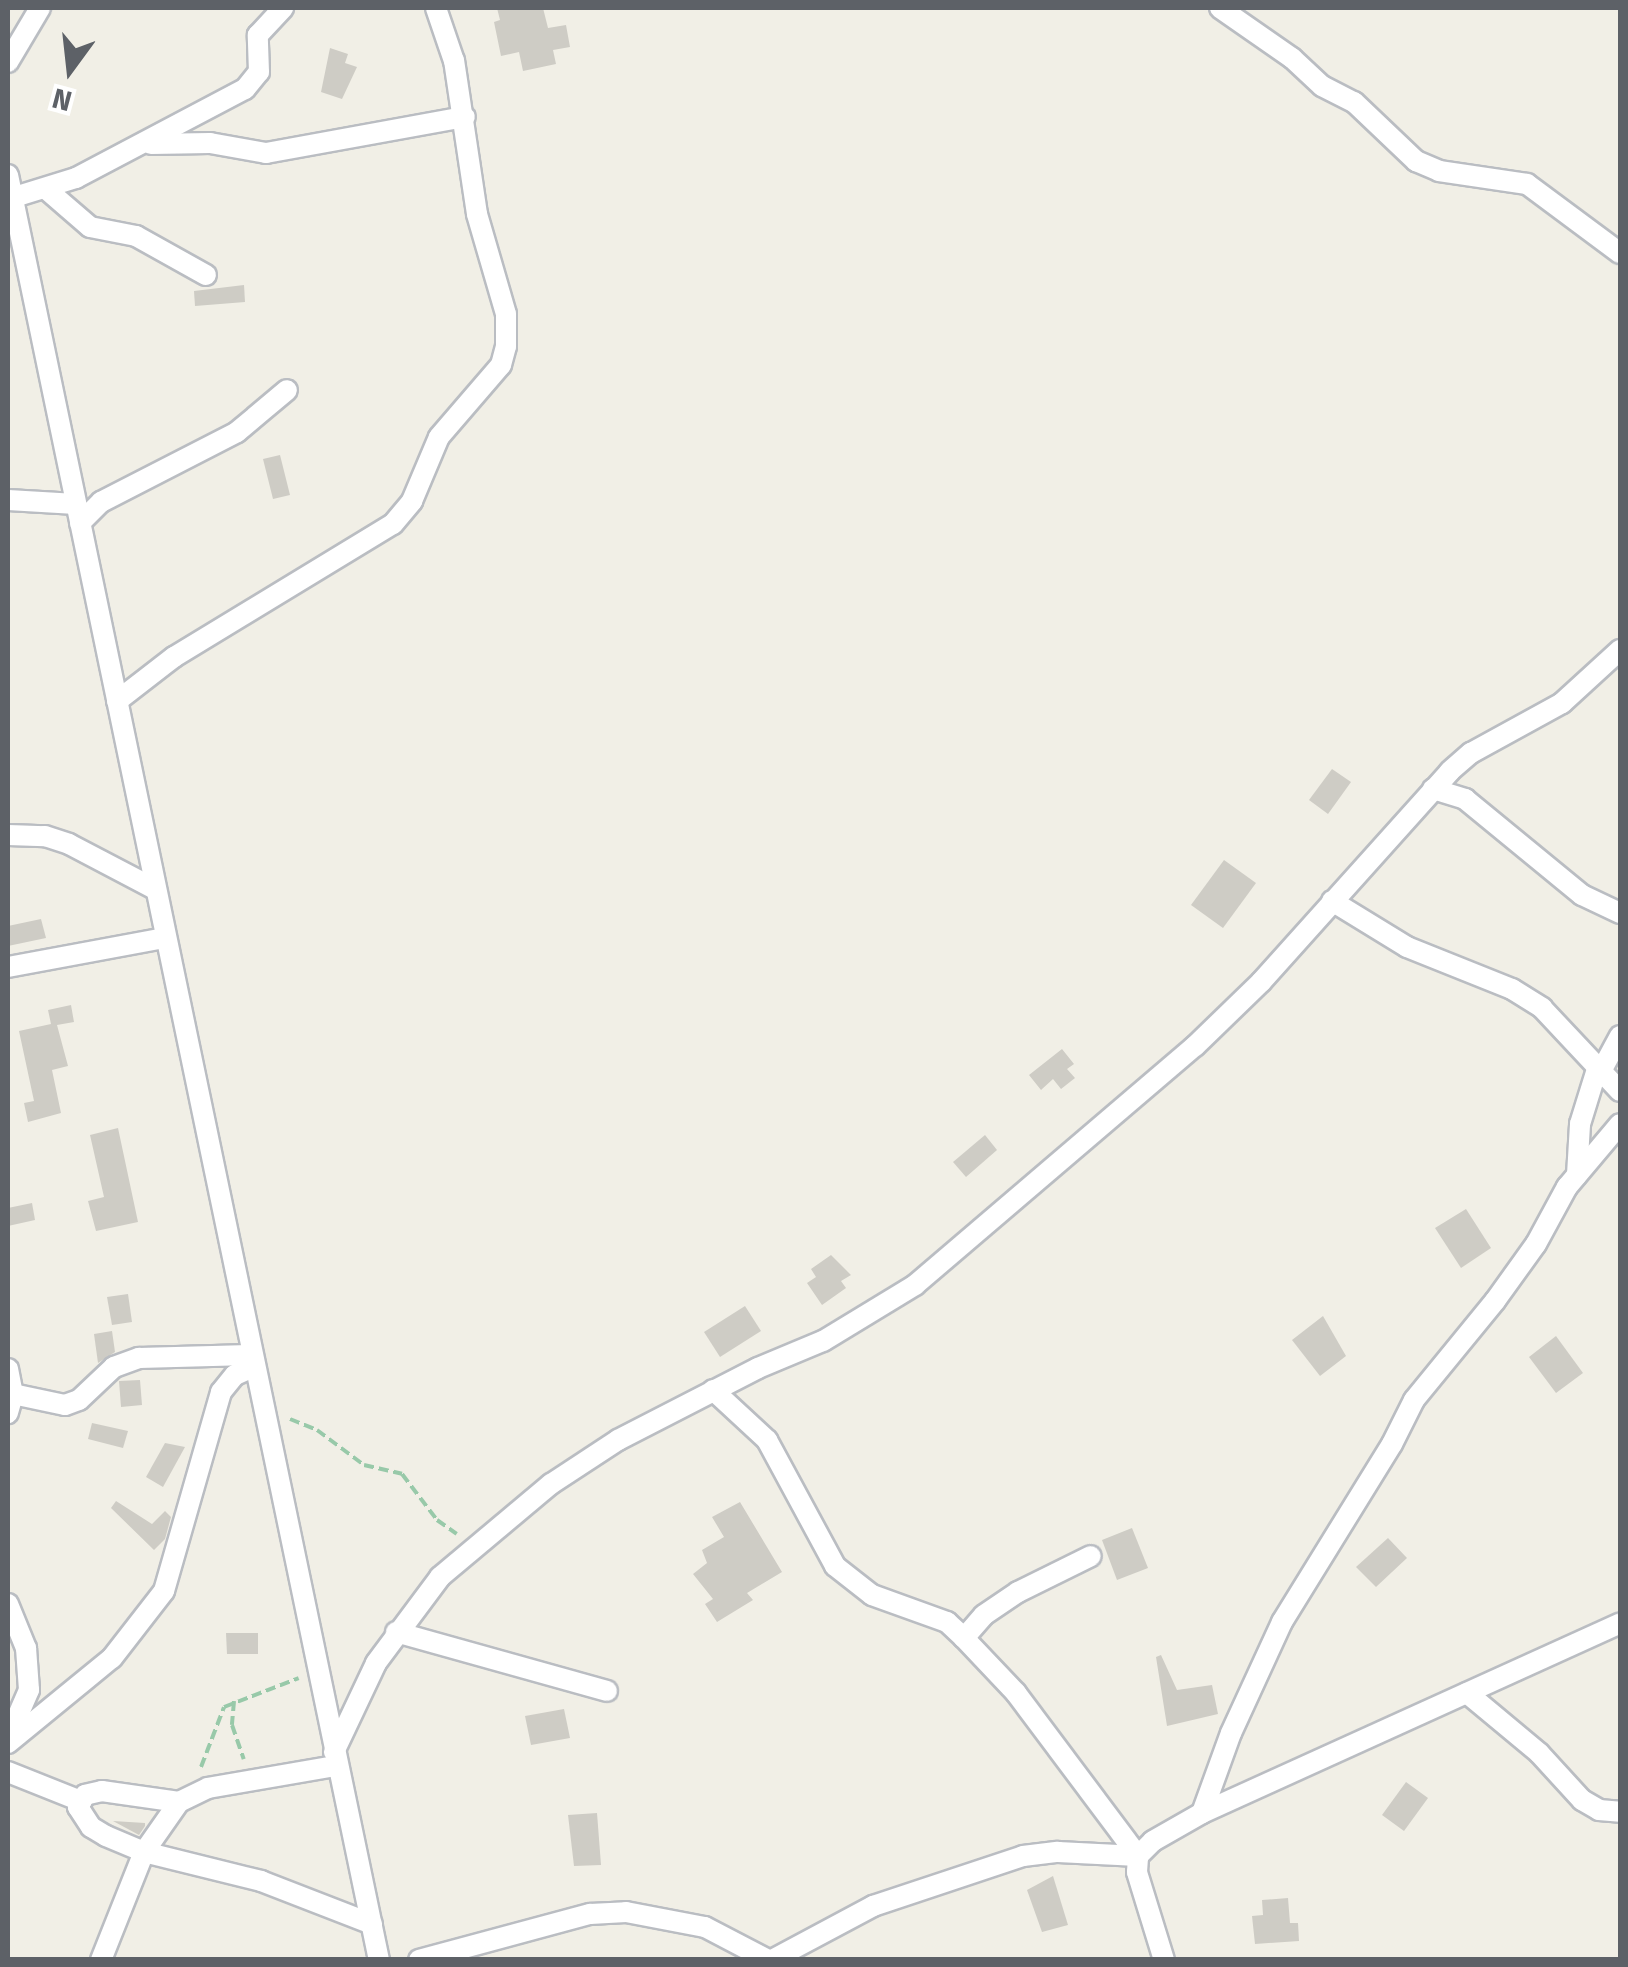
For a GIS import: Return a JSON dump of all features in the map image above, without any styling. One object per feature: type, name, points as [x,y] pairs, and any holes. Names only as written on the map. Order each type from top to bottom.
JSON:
[{"type":"street","points":[[8,62],[40,8]]},
{"type":"street","points":[[10,199],[46,189],[144,144],[252,84],[258,72],[258,35],[283,8]]},
{"type":"street","points":[[117,701],[174,657],[393,524],[412,500],[439,438],[500,366],[506,346],[506,314],[477,214],[454,62],[436,8]]},
{"type":"street","points":[[1220,8],[1292,58],[1322,86],[1354,102],[1416,162],[1440,171],[1527,184],[1620,253]]},
{"type":"street","points":[[144,144],[210,143],[266,152],[464,117]]},
{"type":"street","points":[[8,176],[153,888],[379,1960]]},
{"type":"street","points":[[46,189],[90,227],[136,236],[206,274]]},
{"type":"street","points":[[8,500],[78,514],[237,432],[287,390]]},
{"type":"street","points":[[335,1760],[353,1708],[396,1632],[440,1578],[564,1475],[618,1440],[713,1390],[823,1341],[915,1285],[1194,1046],[1261,982],[1433,789],[1471,753],[1562,703],[1620,650]]},
{"type":"street","points":[[1433,789],[1465,799],[1582,896],[1620,913]]},
{"type":"street","points":[[8,835],[46,836],[69,844],[153,888]]},
{"type":"street","points":[[1332,901],[1407,947],[1512,988],[1563,1028],[1620,1092]]},
{"type":"street","points":[[8,966],[164,938]]},
{"type":"street","points":[[1578,1176],[1580,1124],[1598,1071],[1620,1036]]},
{"type":"street","points":[[1202,1813],[1231,1734],[1282,1622],[1392,1444],[1414,1400],[1494,1301],[1578,1176],[1620,1124]]},
{"type":"street","points":[[8,1370],[9,1400],[73,1403],[101,1376],[139,1358],[252,1361]]},
{"type":"street","points":[[8,1741],[112,1658],[164,1591],[221,1392],[252,1361]]},
{"type":"street","points":[[713,1390],[766,1440],[835,1566],[872,1595],[948,1622],[1016,1693],[1138,1856],[1138,1885],[1164,1960]]},
{"type":"street","points":[[964,1638],[984,1615],[1018,1592],[1091,1556]]},
{"type":"street","points":[[8,1604],[26,1648],[29,1690],[8,1741]]},
{"type":"street","points":[[419,1960],[572,1918],[626,1912],[704,1928],[770,1960],[874,1906],[1024,1856],[1058,1852],[1138,1856],[1153,1841],[1202,1813],[1620,1623]]},
{"type":"street","points":[[396,1632],[607,1691]]},
{"type":"street","points":[[1467,1693],[1539,1753],[1582,1800],[1599,1810],[1620,1812]]},
{"type":"street","points":[[8,1772],[80,1800],[102,1791],[184,1798],[335,1760]]},
{"type":"street","points":[[101,1960],[144,1852],[184,1798]]},
{"type":"street","points":[[80,1800],[81,1816],[91,1827],[144,1852],[261,1881],[372,1924]]},
{"type":"path","points":[[263,1412],[318,1430],[364,1465],[402,1474],[436,1520],[468,1539],[486,1541]]},
{"type":"path","points":[[184,1798],[218,1715],[234,1700],[318,1672]]},
{"type":"path","points":[[234,1700],[235,1741],[260,1778]]},
{"type":"building","points":[[497,8],[543,8],[548,28],[566,25],[570,47],[553,50],[556,64],[523,71],[519,52],[501,56],[494,22],[500,20]]},
{"type":"building","points":[[330,48],[348,54],[345,63],[357,67],[342,99],[321,92]]},
{"type":"building","points":[[244,285],[245,302],[195,306],[194,291]]},
{"type":"building","points":[[280,455],[290,495],[273,499],[263,459]]},
{"type":"building","points":[[1332,769],[1351,782],[1328,814],[1309,800]]},
{"type":"building","points":[[1224,860],[1256,883],[1223,928],[1191,905]]},
{"type":"building","points":[[41,919],[46,938],[8,946],[8,926]]},
{"type":"building","points":[[71,1005],[74,1022],[57,1025],[68,1066],[52,1070],[61,1113],[28,1122],[24,1103],[34,1101],[19,1031],[51,1024],[48,1010]]},
{"type":"building","points":[[1062,1049],[1074,1064],[1067,1069],[1075,1078],[1061,1089],[1053,1079],[1041,1090],[1029,1075]]},
{"type":"building","points":[[118,1128],[138,1222],[96,1231],[88,1201],[104,1197],[90,1135]]},
{"type":"building","points":[[985,1135],[997,1150],[966,1177],[953,1162]]},
{"type":"building","points":[[32,1203],[35,1220],[8,1226],[8,1208]]},
{"type":"building","points":[[1466,1209],[1491,1248],[1461,1268],[1435,1228]]},
{"type":"building","points":[[831,1255],[851,1275],[841,1281],[846,1288],[822,1305],[807,1283],[816,1277],[811,1269]]},
{"type":"building","points":[[128,1294],[132,1322],[112,1325],[107,1297]]},
{"type":"building","points":[[745,1306],[761,1331],[720,1357],[704,1332]]},
{"type":"building","points":[[1323,1316],[1346,1356],[1320,1376],[1292,1340]]},
{"type":"building","points":[[112,1331],[115,1352],[98,1363],[94,1334]]},
{"type":"building","points":[[1556,1336],[1583,1373],[1556,1393],[1529,1357]]},
{"type":"building","points":[[140,1380],[142,1405],[121,1407],[119,1381]]},
{"type":"building","points":[[92,1423],[128,1431],[123,1448],[88,1439]]},
{"type":"building","points":[[165,1443],[185,1447],[163,1487],[146,1477]]},
{"type":"building","points":[[116,1501],[152,1524],[165,1511],[171,1517],[165,1539],[154,1550],[111,1508]]},
{"type":"building","points":[[740,1502],[782,1572],[747,1593],[753,1600],[717,1622],[705,1604],[713,1599],[693,1574],[707,1563],[702,1550],[724,1537],[712,1517]]},
{"type":"building","points":[[1132,1528],[1148,1568],[1117,1580],[1102,1540]]},
{"type":"building","points":[[1388,1538],[1407,1558],[1376,1587],[1356,1567]]},
{"type":"building","points":[[226,1633],[258,1633],[258,1654],[227,1654]]},
{"type":"building","points":[[1161,1655],[1177,1690],[1212,1685],[1218,1714],[1167,1726],[1156,1657]]},
{"type":"building","points":[[564,1709],[570,1738],[531,1745],[525,1716]]},
{"type":"building","points":[[1406,1782],[1428,1798],[1404,1831],[1382,1815]]},
{"type":"building","points":[[597,1813],[601,1865],[574,1866],[568,1815]]},
{"type":"building","points":[[113,1821],[145,1823],[145,1826],[139,1835]]},
{"type":"building","points":[[1053,1876],[1068,1925],[1042,1932],[1027,1890]]},
{"type":"building","points":[[1288,1898],[1290,1923],[1298,1923],[1299,1941],[1255,1944],[1252,1916],[1263,1915],[1262,1900]]}]
